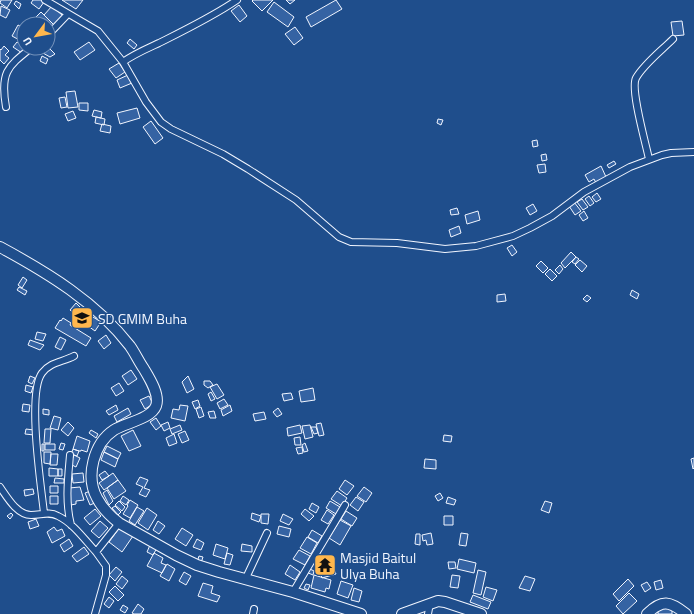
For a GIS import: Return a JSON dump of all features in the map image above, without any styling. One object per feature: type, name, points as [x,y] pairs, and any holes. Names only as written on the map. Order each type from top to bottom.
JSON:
[{"type":"highway","points":[[0,247],[62,283],[94,308],[116,329],[130,347],[149,377],[154,388],[157,399],[156,407],[144,417],[114,430],[104,438],[98,449],[93,465],[93,485],[96,497],[107,512],[119,523],[197,565],[245,580],[293,592],[361,614]]},
{"type":"highway","points":[[402,614],[438,601],[481,614]]},
{"type":"highway","points":[[647,614],[658,605],[665,603],[677,607],[686,614]]},
{"type":"street","points":[[45,0],[98,31],[123,62],[146,102],[161,122],[171,129],[223,154],[248,169],[296,200],[338,237],[351,242],[396,243],[445,249],[476,246],[513,236],[530,228],[552,216],[584,192],[630,167],[649,159],[672,153],[694,152]]},
{"type":"street","points":[[123,62],[226,8],[237,0]]},
{"type":"street","points":[[56,27],[68,14]]},
{"type":"street","points":[[649,159],[635,98],[634,85],[642,70],[673,39]]},
{"type":"street","points":[[6,107],[1,81],[5,71],[22,56]]},
{"type":"street","points":[[44,513],[36,446],[36,388],[41,374],[46,369],[74,356]]},
{"type":"street","points":[[70,455],[67,484],[69,515],[72,526]]},
{"type":"street","points":[[0,487],[20,511],[31,515],[51,513],[58,516],[72,526],[96,552],[106,566],[106,575],[95,614]]},
{"type":"street","points":[[293,592],[345,505]]},
{"type":"street","points":[[96,552],[119,523]]},
{"type":"street","points":[[245,580],[267,533]]},
{"type":"street","points":[[428,614],[430,603]]},
{"type":"building","points":[[1,0],[12,0],[7,8],[0,3]]},
{"type":"building","points":[[33,0],[42,0],[44,2],[39,9],[31,3]]},
{"type":"building","points":[[62,0],[83,0],[76,9]]},
{"type":"building","points":[[273,0],[262,11],[252,1]]},
{"type":"building","points":[[286,0],[295,0],[290,4]]},
{"type":"building","points":[[336,0],[342,9],[311,27],[306,17]]},
{"type":"building","points":[[16,1],[21,4],[19,9],[14,4]]},
{"type":"building","points":[[274,2],[294,17],[288,27],[267,12]]},
{"type":"building","points":[[239,5],[247,16],[240,22],[231,11]]},
{"type":"building","points":[[1,6],[10,10],[6,18],[0,15]]},
{"type":"building","points":[[52,6],[63,16],[56,23],[56,16],[44,15]]},
{"type":"building","points":[[41,12],[45,16],[37,16]]},
{"type":"building","points":[[682,21],[684,35],[673,36],[671,22]]},
{"type":"building","points":[[295,27],[303,38],[294,45],[285,34]]},
{"type":"building","points":[[16,29],[16,38],[12,36]]},
{"type":"building","points":[[130,39],[137,45],[134,49],[127,43]]},
{"type":"building","points":[[89,42],[95,50],[80,60],[74,52]]},
{"type":"building","points":[[4,46],[9,51],[5,55],[9,58],[4,64],[0,60],[0,49],[1,50]]},
{"type":"building","points":[[42,56],[48,59],[46,64],[40,61]]},
{"type":"building","points":[[119,63],[125,72],[116,78],[109,69]]},
{"type":"building","points":[[128,75],[132,83],[120,88],[117,80]]},
{"type":"building","points":[[75,91],[78,107],[68,108],[66,92]]},
{"type":"building","points":[[65,97],[67,107],[61,108],[59,98]]},
{"type":"building","points":[[79,103],[88,103],[88,111],[79,110]]},
{"type":"building","points":[[137,108],[140,118],[120,124],[117,113]]},
{"type":"building","points":[[94,110],[102,112],[101,118],[92,116]]},
{"type":"building","points":[[73,111],[76,118],[68,121],[65,114]]},
{"type":"building","points":[[96,117],[105,119],[104,125],[95,123]]},
{"type":"building","points":[[438,119],[443,120],[441,125],[437,123]]},
{"type":"building","points":[[151,121],[163,138],[155,144],[143,127]]},
{"type":"building","points":[[102,124],[111,126],[110,133],[100,131]]},
{"type":"building","points":[[537,140],[538,146],[533,147],[532,141]]},
{"type":"building","points":[[546,154],[547,160],[542,161],[541,155]]},
{"type":"building","points":[[614,161],[616,164],[609,168],[607,165]]},
{"type":"building","points":[[545,164],[546,172],[539,173],[537,165]]},
{"type":"building","points":[[601,166],[606,177],[596,183],[594,179],[589,182],[585,175]]},
{"type":"building","points":[[597,193],[601,199],[596,202],[592,197]]},
{"type":"building","points":[[589,196],[594,203],[590,206],[585,199]]},
{"type":"building","points":[[582,199],[588,207],[583,210],[577,202]]},
{"type":"building","points":[[574,202],[581,211],[575,215],[569,206]]},
{"type":"building","points":[[533,204],[537,211],[530,215],[526,208]]},
{"type":"building","points":[[457,208],[459,214],[451,215],[450,210]]},
{"type":"building","points":[[478,211],[480,220],[467,224],[465,215]]},
{"type":"building","points":[[584,211],[588,218],[583,221],[579,215]]},
{"type":"building","points":[[459,226],[461,233],[451,237],[449,230]]},
{"type":"building","points":[[512,245],[517,252],[512,256],[507,248]]},
{"type":"building","points":[[571,252],[576,257],[565,268],[561,263]]},
{"type":"building","points":[[576,257],[579,259],[575,264],[572,262]]},
{"type":"building","points":[[580,260],[587,266],[582,272],[575,265]]},
{"type":"building","points":[[541,261],[548,268],[543,273],[536,266]]},
{"type":"building","points":[[560,265],[563,269],[559,274],[555,270]]},
{"type":"building","points":[[550,269],[557,276],[552,281],[545,274]]},
{"type":"building","points":[[23,277],[27,280],[22,288],[18,285]]},
{"type":"building","points":[[19,287],[27,291],[25,295],[17,290]]},
{"type":"building","points":[[632,290],[639,294],[637,299],[630,295]]},
{"type":"building","points":[[505,294],[506,301],[497,302],[497,295]]},
{"type":"building","points":[[587,295],[591,298],[587,302],[583,299]]},
{"type":"building","points":[[76,303],[82,309],[76,315],[70,310]]},
{"type":"building","name":"SD GMIM Buha","points":[[84,308],[91,314],[79,328],[72,322]]},
{"type":"building","points":[[93,317],[101,322],[95,331],[88,326]]},
{"type":"building","points":[[63,318],[71,323],[70,325],[91,338],[86,346],[55,328]]},
{"type":"building","points":[[37,332],[46,334],[43,341],[35,339]]},
{"type":"building","points":[[106,335],[111,343],[104,349],[98,341]]},
{"type":"building","points":[[60,337],[66,340],[61,350],[55,347]]},
{"type":"building","points":[[30,340],[44,345],[40,350],[28,345]]},
{"type":"building","points":[[131,370],[137,379],[128,385],[122,376]]},
{"type":"building","points":[[30,376],[35,378],[32,384],[28,382]]},
{"type":"building","points":[[188,376],[194,389],[187,393],[182,382]]},
{"type":"building","points":[[204,381],[210,381],[213,385],[208,388],[204,385]]},
{"type":"building","points":[[119,383],[124,391],[116,396],[111,388]]},
{"type":"building","points":[[217,384],[224,395],[217,399],[210,387]]},
{"type":"building","points":[[26,385],[33,387],[31,393],[25,391]]},
{"type":"building","points":[[313,388],[315,400],[301,402],[299,391]]},
{"type":"building","points":[[211,392],[215,399],[211,401],[208,394]]},
{"type":"building","points":[[291,393],[293,399],[284,401],[282,394]]},
{"type":"building","points":[[149,396],[153,404],[145,409],[140,400]]},
{"type":"building","points":[[224,399],[228,405],[220,409],[217,403]]},
{"type":"building","points":[[198,400],[200,406],[195,409],[192,402]]},
{"type":"building","points":[[23,404],[30,405],[29,412],[22,411]]},
{"type":"building","points":[[116,405],[118,410],[109,415],[106,411]]},
{"type":"building","points":[[180,405],[188,406],[185,421],[171,418],[173,409],[179,410]]},
{"type":"building","points":[[230,405],[232,411],[223,416],[221,410]]},
{"type":"building","points":[[201,407],[204,416],[199,418],[196,409]]},
{"type":"building","points":[[128,408],[131,414],[117,422],[114,416]]},
{"type":"building","points":[[278,408],[282,414],[277,417],[273,412]]},
{"type":"building","points":[[43,409],[49,410],[49,415],[43,414]]},
{"type":"building","points":[[214,411],[216,418],[210,418],[208,412]]},
{"type":"building","points":[[264,412],[266,419],[255,421],[253,414]]},
{"type":"building","points":[[54,416],[61,418],[58,430],[50,428]]},
{"type":"building","points":[[156,418],[161,426],[156,430],[150,422]]},
{"type":"building","points":[[68,422],[74,428],[68,436],[61,430]]},
{"type":"building","points":[[168,422],[170,428],[164,431],[161,425]]},
{"type":"building","points":[[321,423],[324,435],[319,436],[316,424]]},
{"type":"building","points":[[180,425],[182,430],[172,434],[170,429]]},
{"type":"building","points":[[300,425],[302,433],[288,436],[287,428]]},
{"type":"building","points":[[310,425],[313,437],[305,439],[302,426]]},
{"type":"building","points":[[311,427],[316,427],[318,433],[314,434]]},
{"type":"building","points":[[26,429],[34,430],[34,435],[25,434]]},
{"type":"building","points":[[45,429],[51,429],[50,443],[44,443]]},
{"type":"building","points":[[91,430],[98,434],[96,438],[89,433]]},
{"type":"building","points":[[133,430],[141,446],[129,451],[121,436]]},
{"type":"building","points":[[185,431],[189,440],[182,443],[178,434]]},
{"type":"building","points":[[174,434],[177,443],[169,446],[166,438]]},
{"type":"building","points":[[444,435],[452,436],[451,442],[443,441]]},
{"type":"building","points":[[77,436],[90,441],[87,452],[73,449]]},
{"type":"building","points":[[300,437],[301,445],[295,445],[294,438]]},
{"type":"building","points":[[61,443],[65,444],[63,450],[59,449]]},
{"type":"building","points":[[305,443],[308,451],[304,452],[302,445]]},
{"type":"building","points":[[42,444],[44,444],[44,451],[42,451]]},
{"type":"building","points":[[45,444],[55,444],[55,450],[45,450]]},
{"type":"building","points":[[107,446],[121,453],[118,459],[104,452]]},
{"type":"building","points":[[302,447],[303,453],[298,454],[296,448]]},
{"type":"building","points":[[73,449],[79,451],[77,456],[71,454]]},
{"type":"building","points":[[44,452],[51,452],[50,464],[44,463]]},
{"type":"building","points":[[104,452],[118,459],[115,467],[101,460]]},
{"type":"building","points":[[51,454],[58,454],[57,465],[50,465]]},
{"type":"building","points":[[74,455],[80,458],[76,467],[70,464]]},
{"type":"building","points":[[694,458],[694,468],[693,469],[691,459]]},
{"type":"building","points":[[425,459],[436,460],[436,469],[424,468]]},
{"type":"building","points":[[49,468],[58,469],[58,476],[49,476]]},
{"type":"building","points":[[58,469],[62,469],[62,476],[58,476]]},
{"type":"building","points":[[105,471],[109,476],[102,480],[99,475]]},
{"type":"building","points":[[83,473],[84,482],[73,483],[72,474]]},
{"type":"building","points":[[113,473],[118,480],[104,490],[99,483]]},
{"type":"building","points":[[140,477],[148,480],[144,488],[150,490],[146,497],[139,494],[143,487],[136,484]]},
{"type":"building","points":[[55,478],[64,479],[64,483],[54,483]]},
{"type":"building","points":[[118,480],[126,491],[114,499],[107,488]]},
{"type":"building","points":[[345,480],[354,486],[347,495],[339,489]]},
{"type":"building","points":[[50,486],[58,486],[58,493],[50,493]]},
{"type":"building","points":[[80,487],[84,500],[76,501],[76,504],[71,505],[69,488]]},
{"type":"building","points":[[364,487],[372,493],[366,502],[357,496]]},
{"type":"building","points":[[33,489],[34,494],[25,496],[24,490]]},
{"type":"building","points":[[93,490],[97,502],[90,505],[85,493]]},
{"type":"building","points":[[107,490],[113,501],[109,505],[103,493]]},
{"type":"building","points":[[337,491],[347,498],[342,506],[331,499]]},
{"type":"building","points":[[440,493],[443,498],[438,501],[435,496]]},
{"type":"building","points":[[50,496],[58,496],[58,504],[50,504]]},
{"type":"building","points":[[123,496],[129,500],[126,505],[120,501]]},
{"type":"building","points":[[356,497],[364,502],[358,511],[350,505]]},
{"type":"building","points":[[448,497],[456,500],[454,505],[446,503]]},
{"type":"building","points":[[130,500],[138,505],[130,518],[123,514]]},
{"type":"building","points":[[119,501],[125,507],[122,511],[115,505]]},
{"type":"building","points":[[330,501],[340,507],[336,514],[326,508]]},
{"type":"building","points":[[545,501],[552,503],[549,513],[541,510]]},
{"type":"building","points":[[312,503],[319,507],[316,513],[309,509]]},
{"type":"building","points":[[115,506],[121,512],[118,515],[112,508]]},
{"type":"building","points":[[137,507],[144,511],[135,525],[129,521]]},
{"type":"building","points":[[147,508],[157,515],[148,530],[138,523]]},
{"type":"building","points":[[95,509],[101,516],[90,525],[84,518]]},
{"type":"building","points":[[305,509],[314,516],[309,521],[301,514]]},
{"type":"building","points":[[327,510],[334,515],[328,524],[321,520]]},
{"type":"building","points":[[346,511],[357,518],[352,526],[341,519]]},
{"type":"building","points":[[11,513],[13,515],[10,519],[7,516]]},
{"type":"building","points":[[252,513],[261,516],[259,522],[251,519]]},
{"type":"building","points":[[261,514],[269,514],[268,524],[261,523]]},
{"type":"building","points":[[283,514],[293,519],[289,525],[280,521]]},
{"type":"building","points":[[444,516],[453,516],[453,525],[444,525]]},
{"type":"building","points":[[36,519],[39,526],[30,529],[28,522]]},
{"type":"building","points":[[340,520],[351,526],[340,545],[329,538]]},
{"type":"building","points":[[100,521],[108,528],[99,538],[91,531]]},
{"type":"building","points":[[158,521],[165,526],[159,534],[153,530]]},
{"type":"building","points":[[279,526],[291,529],[289,537],[277,534]]},
{"type":"building","points":[[54,527],[57,531],[62,529],[65,536],[52,543],[47,532]]},
{"type":"building","points":[[120,527],[133,536],[122,552],[109,542]]},
{"type":"building","points":[[182,528],[193,535],[186,546],[175,539]]},
{"type":"building","points":[[312,530],[322,536],[318,543],[308,537]]},
{"type":"building","points":[[431,533],[433,544],[427,545],[426,540],[423,541],[422,535]]},
{"type":"building","points":[[461,533],[468,534],[466,546],[459,545]]},
{"type":"building","points":[[416,534],[420,534],[420,545],[415,544]]},
{"type":"building","points":[[307,537],[317,543],[311,554],[300,548]]},
{"type":"building","points":[[69,539],[73,546],[64,552],[60,545]]},
{"type":"building","points":[[197,539],[204,543],[201,550],[193,547]]},
{"type":"building","points":[[216,544],[228,548],[225,559],[213,555]]},
{"type":"building","points":[[242,544],[252,546],[252,552],[241,551]]},
{"type":"building","points":[[150,545],[157,548],[153,555],[147,552]]},
{"type":"building","points":[[84,547],[89,554],[77,562],[72,556]]},
{"type":"building","points":[[299,550],[310,556],[305,565],[293,559]]},
{"type":"building","points":[[154,553],[163,558],[161,563],[166,565],[162,573],[147,566]]},
{"type":"building","points":[[227,553],[233,555],[230,565],[224,564]]},
{"type":"building","name":"Masjid Baitul Ulya Buha","points":[[329,555],[336,574],[322,578],[316,560]]},
{"type":"building","points":[[199,556],[203,557],[201,563],[197,562]]},
{"type":"building","points":[[459,559],[476,563],[474,573],[457,569]]},
{"type":"building","points":[[448,562],[455,562],[456,568],[449,569]]},
{"type":"building","points":[[167,564],[175,569],[169,581],[160,576]]},
{"type":"building","points":[[290,565],[300,572],[295,580],[285,574]]},
{"type":"building","points":[[116,567],[122,572],[115,581],[109,575]]},
{"type":"building","points":[[308,568],[314,571],[313,575],[306,572]]},
{"type":"building","points":[[478,570],[486,572],[481,595],[473,593]]},
{"type":"building","points":[[184,572],[191,576],[186,585],[179,581]]},
{"type":"building","points":[[314,575],[331,580],[329,589],[326,588],[325,592],[311,588]]},
{"type":"building","points":[[452,575],[460,576],[458,588],[450,587]]},
{"type":"building","points":[[122,576],[128,581],[122,589],[116,584]]},
{"type":"building","points":[[525,576],[535,579],[530,591],[519,588]]},
{"type":"building","points":[[628,579],[634,586],[619,601],[613,594]]},
{"type":"building","points":[[661,580],[663,588],[656,590],[654,582]]},
{"type":"building","points":[[341,581],[353,585],[348,598],[337,594]]},
{"type":"building","points":[[647,582],[651,588],[645,592],[641,585]]},
{"type":"building","points":[[203,583],[213,586],[211,593],[220,596],[217,602],[198,596]]},
{"type":"building","points":[[306,584],[310,585],[308,590],[304,588]]},
{"type":"building","points":[[115,586],[124,595],[118,601],[109,592]]},
{"type":"building","points":[[486,587],[497,590],[493,601],[483,597]]},
{"type":"building","points":[[354,588],[362,591],[359,602],[351,600]]},
{"type":"building","points":[[629,593],[637,601],[623,614],[616,606]]},
{"type":"building","points":[[473,595],[491,602],[488,609],[470,602]]},
{"type":"building","points":[[109,597],[114,601],[109,608],[104,604]]},
{"type":"building","points":[[138,604],[144,609],[141,614],[132,613]]},
{"type":"building","points":[[123,605],[128,608],[125,613],[120,610]]},
{"type":"building","points":[[658,606],[672,607],[672,614],[658,614]]},
{"type":"place","name":"SD GMIM Buha","points":[[82,318]]},
{"type":"place","name":"Masjid Baitul Ulya Buha","points":[[325,565]]}]
